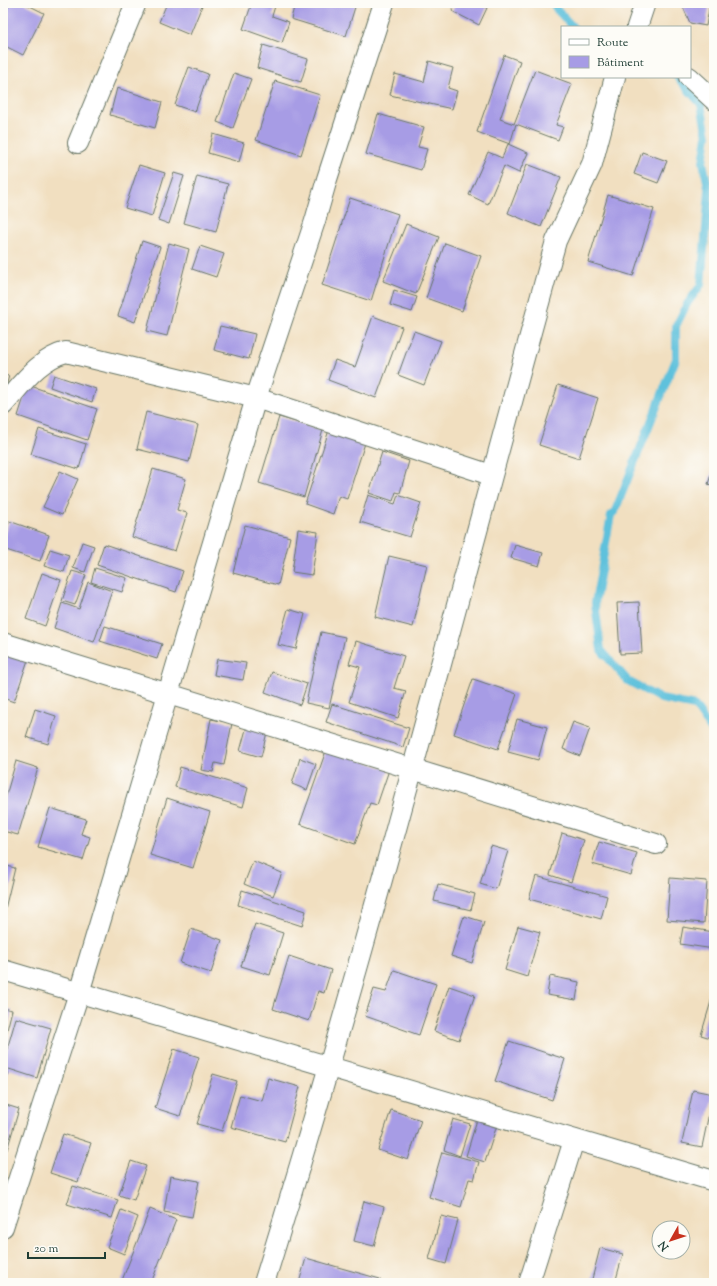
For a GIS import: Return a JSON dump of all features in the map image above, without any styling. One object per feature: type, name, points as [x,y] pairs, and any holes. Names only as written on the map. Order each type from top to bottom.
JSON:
[{"type":"street","points":[[78,142],[136,3]]},
{"type":"street","points":[[3,1227],[79,993],[256,398],[316,221],[327,178],[384,3]]},
{"type":"street","points":[[264,1283],[328,1067],[412,769],[556,241],[592,164],[615,78]]},
{"type":"street","points":[[690,78],[714,100]]},
{"type":"street","points":[[3,405],[38,367],[54,356],[66,352],[256,398],[491,475]]},
{"type":"street","points":[[3,643],[656,844]]},
{"type":"street","points":[[3,970],[714,1181]]},
{"type":"street","points":[[529,1283],[574,1140]]},
{"type":"building","points":[[10,3],[24,3],[44,13],[23,55],[3,45],[3,18]]},
{"type":"building","points":[[167,3],[203,3],[190,35],[159,22]]},
{"type":"building","points":[[252,3],[276,3],[272,16],[289,22],[282,43],[243,29]]},
{"type":"building","points":[[295,3],[356,4],[346,36],[291,19]]},
{"type":"building","points":[[456,3],[477,3],[487,8],[479,25],[452,11]]},
{"type":"building","points":[[684,3],[710,3],[706,26],[690,23],[683,7]]},
{"type":"building","points":[[263,45],[308,59],[301,82],[257,68]]},
{"type":"building","points":[[504,55],[520,61],[500,119],[514,124],[535,70],[572,84],[556,125],[563,127],[558,140],[516,124],[510,144],[477,132]]},
{"type":"building","points":[[429,61],[453,68],[448,88],[457,91],[452,109],[390,95],[395,74],[424,82]]},
{"type":"building","points":[[189,67],[208,74],[195,112],[175,105]]},
{"type":"building","points":[[234,73],[251,79],[233,128],[217,122]]},
{"type":"building","points":[[275,81],[320,95],[301,155],[256,140]]},
{"type":"building","points":[[117,88],[162,102],[155,128],[110,115]]},
{"type":"building","points":[[378,114],[424,127],[418,147],[427,149],[421,170],[366,154]]},
{"type":"building","points":[[213,134],[244,143],[239,162],[208,153]]},
{"type":"building","points":[[508,144],[528,153],[519,173],[504,166],[488,204],[469,195],[488,152],[502,158]]},
{"type":"building","points":[[642,152],[667,161],[658,183],[634,174]]},
{"type":"building","points":[[527,164],[561,177],[541,227],[508,213]]},
{"type":"building","points":[[139,165],[165,173],[152,216],[125,208]]},
{"type":"building","points":[[174,173],[184,176],[169,224],[158,220]]},
{"type":"building","points":[[197,176],[228,184],[216,232],[184,223]]},
{"type":"building","points":[[608,195],[654,209],[633,276],[588,262]]},
{"type":"building","points":[[350,198],[398,214],[371,301],[322,285]]},
{"type":"building","points":[[406,224],[439,237],[416,294],[383,281]]},
{"type":"building","points":[[142,241],[160,247],[135,322],[118,316]]},
{"type":"building","points":[[169,243],[189,249],[167,336],[147,331]]},
{"type":"building","points":[[445,243],[481,256],[462,311],[426,298]]},
{"type":"building","points":[[200,246],[224,254],[216,277],[192,269]]},
{"type":"building","points":[[394,290],[417,297],[412,312],[390,305]]},
{"type":"building","points":[[373,316],[402,327],[376,398],[328,380],[335,360],[355,367]]},
{"type":"building","points":[[220,326],[255,334],[249,359],[214,350]]},
{"type":"building","points":[[414,331],[441,341],[424,385],[398,375]]},
{"type":"building","points":[[3,375],[9,376],[3,396]]},
{"type":"building","points":[[54,375],[96,389],[92,402],[50,387]]},
{"type":"building","points":[[28,385],[97,409],[87,440],[18,416]]},
{"type":"building","points":[[558,385],[598,398],[579,458],[539,445]]},
{"type":"building","points":[[146,412],[198,425],[189,462],[137,449]]},
{"type":"building","points":[[279,417],[323,430],[304,497],[259,483]]},
{"type":"building","points":[[39,429],[86,444],[79,469],[31,454]]},
{"type":"building","points":[[329,430],[365,443],[347,499],[339,496],[333,514],[305,504]]},
{"type":"building","points":[[382,452],[409,461],[400,493],[396,492],[393,501],[369,493]]},
{"type":"building","points":[[714,466],[714,486],[708,484]]},
{"type":"building","points":[[153,469],[186,479],[177,510],[187,513],[175,551],[132,537]]},
{"type":"building","points":[[60,471],[78,479],[62,515],[43,507]]},
{"type":"building","points":[[368,495],[395,504],[398,495],[421,503],[410,537],[360,522]]},
{"type":"building","points":[[9,521],[49,535],[40,561],[3,549],[3,540]]},
{"type":"building","points":[[245,525],[290,537],[278,585],[233,573]]},
{"type":"building","points":[[298,529],[318,532],[312,575],[292,572]]},
{"type":"building","points":[[82,542],[94,546],[85,572],[73,568]]},
{"type":"building","points":[[104,544],[183,571],[176,592],[97,565]]},
{"type":"building","points":[[515,545],[543,553],[539,566],[511,558]]},
{"type":"building","points":[[50,549],[69,555],[64,572],[44,566]]},
{"type":"building","points":[[389,556],[427,565],[413,627],[375,617]]},
{"type":"building","points":[[95,568],[127,578],[122,592],[91,582]]},
{"type":"building","points":[[72,571],[86,575],[75,605],[62,601]]},
{"type":"building","points":[[42,573],[61,580],[45,626],[26,619]]},
{"type":"building","points":[[88,582],[112,591],[94,642],[54,628],[62,603],[79,609]]},
{"type":"building","points":[[639,602],[642,653],[620,654],[617,603]]},
{"type":"building","points":[[288,609],[305,614],[296,649],[278,645]]},
{"type":"building","points":[[105,626],[162,644],[157,659],[100,641]]},
{"type":"building","points":[[321,632],[345,637],[329,708],[306,703]]},
{"type":"building","points":[[356,641],[404,656],[394,688],[406,691],[398,718],[349,702],[360,667],[349,664]]},
{"type":"building","points":[[8,650],[29,657],[14,702],[3,698],[3,667]]},
{"type":"building","points":[[217,659],[246,663],[243,680],[214,675]]},
{"type":"building","points":[[272,672],[307,684],[300,705],[265,692]]},
{"type":"building","points":[[473,679],[517,694],[498,749],[454,734]]},
{"type":"building","points":[[332,704],[409,728],[403,747],[326,722]]},
{"type":"building","points":[[35,709],[56,716],[48,744],[26,737]]},
{"type":"building","points":[[211,719],[232,723],[224,765],[215,763],[213,772],[201,770]]},
{"type":"building","points":[[517,719],[547,727],[538,760],[508,752]]},
{"type":"building","points":[[248,722],[268,728],[261,757],[240,751]]},
{"type":"building","points":[[573,722],[590,728],[580,756],[563,749]]},
{"type":"building","points":[[327,748],[389,770],[377,805],[370,803],[355,844],[300,824]]},
{"type":"building","points":[[300,758],[316,764],[307,790],[292,784]]},
{"type":"building","points":[[16,761],[38,768],[18,835],[3,831],[3,806]]},
{"type":"building","points":[[180,767],[248,788],[243,807],[175,787]]},
{"type":"building","points":[[167,798],[210,812],[193,868],[150,855]]},
{"type":"building","points":[[50,808],[86,819],[81,834],[90,837],[83,860],[38,847]]},
{"type":"building","points":[[562,833],[584,840],[571,882],[550,875]]},
{"type":"building","points":[[599,842],[637,853],[631,875],[592,864]]},
{"type":"building","points":[[491,846],[508,851],[496,889],[480,884]]},
{"type":"building","points":[[253,861],[282,873],[273,896],[244,884]]},
{"type":"building","points":[[3,865],[15,868],[4,913],[3,913]]},
{"type":"building","points":[[536,876],[607,896],[601,919],[529,899]]},
{"type":"building","points":[[670,878],[707,881],[704,923],[667,920]]},
{"type":"building","points":[[438,884],[475,894],[471,910],[434,901]]},
{"type":"building","points":[[242,890],[306,911],[302,926],[238,905]]},
{"type":"building","points":[[714,901],[714,924],[709,923]]},
{"type":"building","points":[[464,916],[484,922],[472,963],[451,956]]},
{"type":"building","points":[[255,924],[283,933],[270,975],[241,966]]},
{"type":"building","points":[[518,926],[540,932],[527,977],[505,970]]},
{"type":"building","points":[[683,927],[714,932],[714,949],[680,944]]},
{"type":"building","points":[[191,929],[222,940],[211,973],[180,963]]},
{"type":"building","points":[[289,956],[331,970],[324,993],[318,991],[309,1021],[273,1009]]},
{"type":"building","points":[[394,970],[436,984],[419,1035],[365,1016],[374,989],[386,992]]},
{"type":"building","points":[[550,976],[579,982],[576,1000],[547,995]]},
{"type":"building","points":[[449,986],[475,995],[459,1040],[434,1031]]},
{"type":"building","points":[[712,998],[714,998],[714,1039],[701,1035]]},
{"type":"building","points":[[3,1008],[12,1010],[4,1042],[3,1041]]},
{"type":"building","points":[[16,1018],[51,1028],[37,1078],[9,1069],[3,1088],[3,1063]]},
{"type":"building","points":[[509,1041],[565,1059],[552,1100],[495,1081]]},
{"type":"building","points":[[174,1049],[199,1057],[180,1116],[155,1108]]},
{"type":"building","points":[[213,1074],[237,1081],[222,1131],[197,1124]]},
{"type":"building","points":[[268,1078],[300,1087],[285,1142],[231,1127],[240,1095],[262,1101]]},
{"type":"building","points":[[693,1090],[713,1094],[702,1147],[682,1143]]},
{"type":"building","points":[[3,1104],[19,1109],[7,1150],[3,1149]]},
{"type":"building","points":[[391,1110],[421,1120],[408,1160],[378,1150]]},
{"type":"building","points":[[479,1113],[499,1119],[485,1162],[466,1156]]},
{"type":"building","points":[[453,1119],[470,1124],[460,1156],[444,1150]]},
{"type":"building","points":[[63,1134],[91,1143],[78,1182],[50,1173]]},
{"type":"building","points":[[442,1152],[479,1162],[474,1180],[469,1179],[461,1207],[429,1197]]},
{"type":"building","points":[[131,1161],[146,1166],[134,1200],[119,1195]]},
{"type":"building","points":[[170,1176],[199,1181],[192,1217],[164,1212]]},
{"type":"building","points":[[73,1186],[118,1200],[112,1218],[67,1204]]},
{"type":"building","points":[[364,1201],[384,1207],[374,1246],[354,1241]]},
{"type":"building","points":[[150,1209],[176,1220],[151,1283],[121,1283]]},
{"type":"building","points":[[121,1210],[138,1217],[124,1254],[107,1247]]},
{"type":"building","points":[[441,1216],[458,1220],[446,1264],[429,1259]]},
{"type":"building","points":[[600,1248],[623,1254],[615,1283],[591,1283]]},
{"type":"building","points":[[306,1258],[380,1279],[379,1283],[299,1283]]},
{"type":"waterway","points":[[553,3],[557,10],[572,26]]},
{"type":"waterway","points":[[678,78],[701,104],[707,136],[703,162],[709,192],[701,285],[687,304],[676,326],[676,359],[615,511],[611,515],[595,603],[601,650],[628,681],[661,699],[695,706],[714,734]]}]
